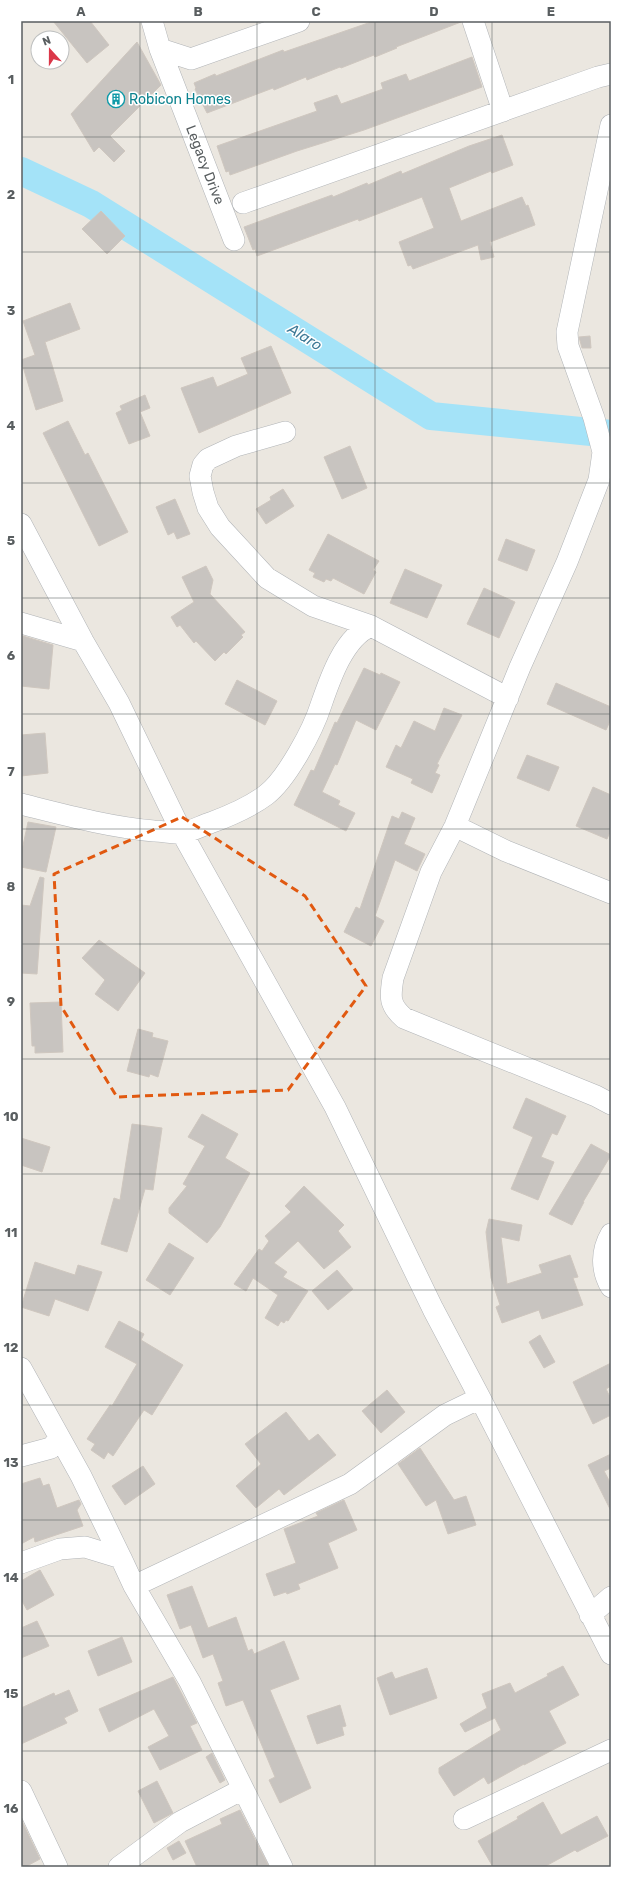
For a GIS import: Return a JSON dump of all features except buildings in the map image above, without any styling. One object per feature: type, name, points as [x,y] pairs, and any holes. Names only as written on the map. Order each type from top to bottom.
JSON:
[{"type":"street","name":"Legacy Drive","points":[[152,21],[160,49],[234,240]]},
{"type":"street","points":[[160,49],[191,59],[299,21]]},
{"type":"street","points":[[473,21],[503,110]]},
{"type":"street","points":[[243,203],[503,110],[598,77],[611,74]]},
{"type":"street","points":[[611,125],[567,332],[568,346],[594,418],[603,452],[599,480],[567,562],[455,826],[431,872],[393,978],[390,995],[396,1011],[404,1018],[596,1096],[611,1104]]},
{"type":"street","points":[[285,432],[236,446],[208,459],[203,465],[200,476],[208,508],[220,527],[267,578],[314,606],[372,626],[508,698]]},
{"type":"street","points":[[21,524],[83,641],[119,704],[182,833],[335,1107],[432,1309],[480,1398],[611,1654]]},
{"type":"street","points":[[21,623],[83,641]]},
{"type":"street","points":[[21,804],[81,819],[130,829],[182,833],[225,818],[266,794],[278,784],[295,758],[318,716],[340,659],[357,635],[364,629],[372,626]]},
{"type":"street","points":[[455,826],[506,851],[611,893]]},
{"type":"street","points":[[611,1234],[603,1254],[606,1279],[611,1287]]},
{"type":"street","points":[[21,1368],[59,1439],[81,1476],[134,1586],[190,1682],[282,1867]]},
{"type":"street","points":[[134,1586],[350,1484],[445,1414],[480,1398]]},
{"type":"street","points":[[21,1456],[51,1448],[59,1439]]},
{"type":"street","points":[[21,1564],[60,1549],[85,1547],[121,1558]]},
{"type":"street","points":[[590,1615],[611,1597]]},
{"type":"street","points":[[464,1819],[611,1750]]},
{"type":"street","points":[[119,1867],[180,1822],[243,1789]]},
{"type":"street","points":[[21,1791],[57,1867]]},
{"type":"highlighted area","points":[[182,817],[305,896],[366,986],[288,1090],[117,1097],[61,1006],[54,874]]},
{"type":"waterway","name":"Alaro","points":[[21,171],[91,204],[431,416],[611,434]]},
{"type":"place","name":"Robicon Homes","points":[[116,99]]}]
